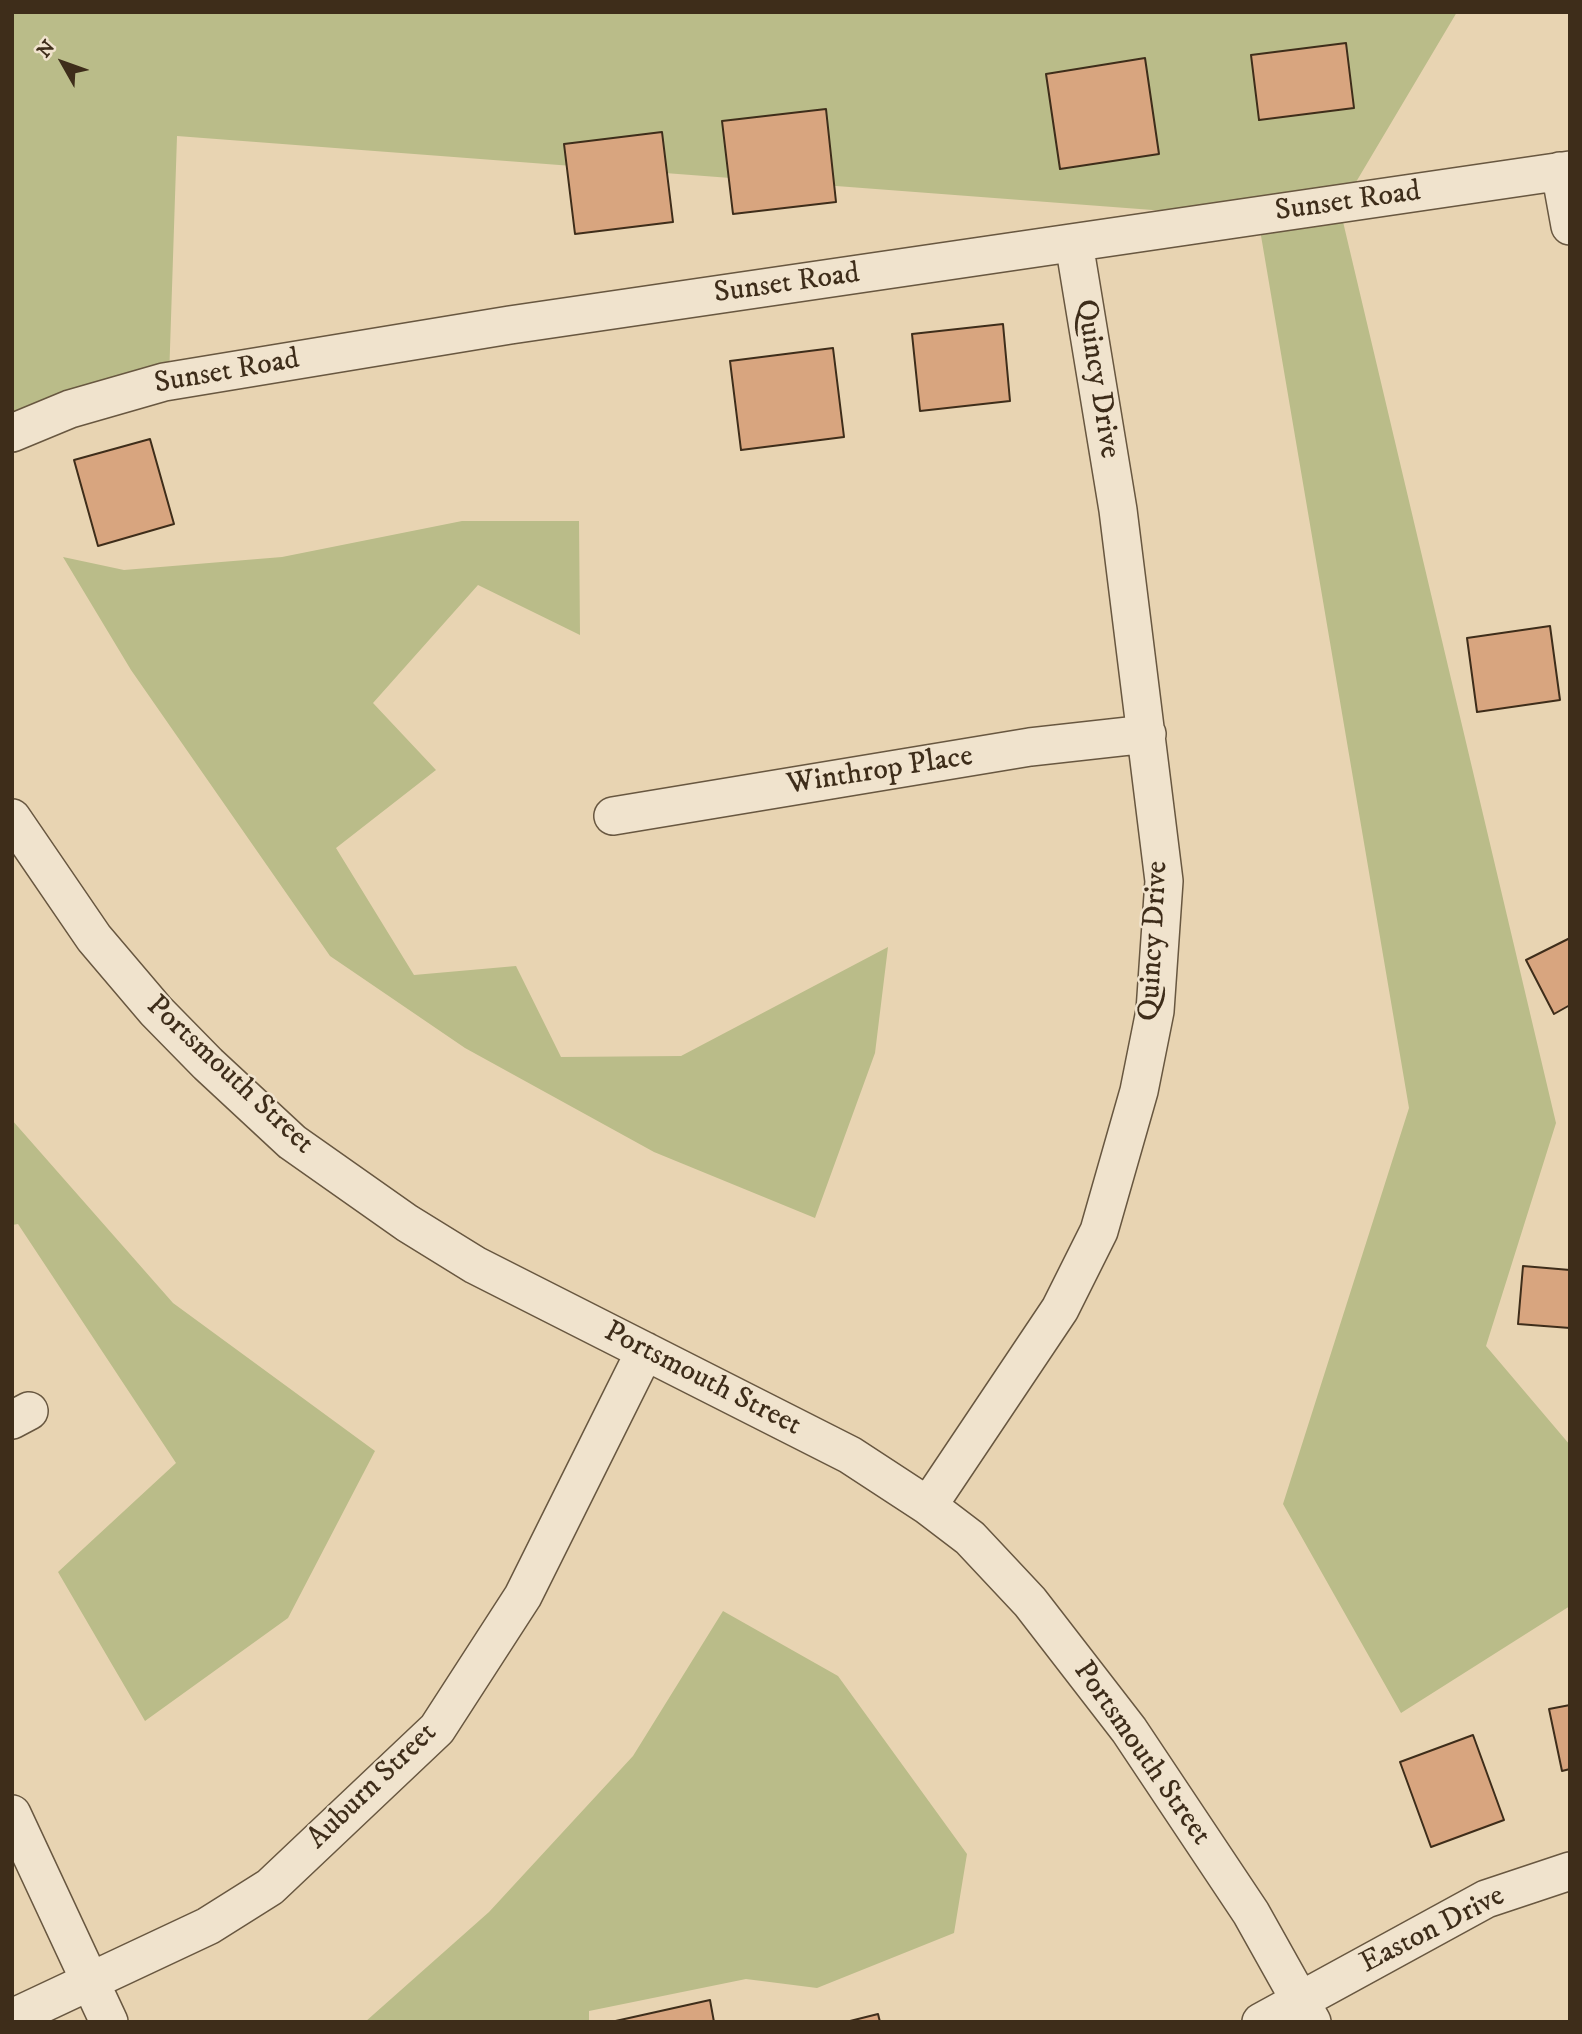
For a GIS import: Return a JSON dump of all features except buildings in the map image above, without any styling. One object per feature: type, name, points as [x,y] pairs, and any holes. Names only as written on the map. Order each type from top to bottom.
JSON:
[{"type":"street","points":[[1565,171],[1570,226]]},
{"type":"street","name":"Sunset Road","points":[[12,433],[70,409],[164,383],[510,325],[1565,171]]},
{"type":"street","name":"Quincy Drive","points":[[929,1506],[1060,1308],[1099,1231],[1139,1091],[1155,1011],[1164,881],[1118,510],[1074,243]]},
{"type":"street","name":"Winthrop Place","points":[[613,816],[1030,747],[1147,734]]},
{"type":"street","name":"Portsmouth Street","points":[[12,818],[94,938],[156,1011],[292,1142],[407,1223],[475,1265],[850,1455],[929,1506],[970,1538],[1030,1602],[1129,1730],[1251,1913],[1306,2010]]},
{"type":"street","name":"Auburn Street","points":[[12,2018],[208,1926],[270,1887],[437,1729],[523,1596],[645,1351]]},
{"type":"street","points":[[12,1814],[109,2022]]},
{"type":"street","name":"Easton Drive","points":[[1261,2022],[1306,2010],[1486,1899],[1570,1871]]},
{"type":"green space","points":[[12,12],[1457,12],[1340,209],[1556,1123],[1486,1346],[1570,1445],[1570,1606],[1401,1713],[1283,1504],[1409,1108],[1258,218],[177,136],[169,379],[12,438]]},
{"type":"green space","points":[[462,521],[579,521],[580,635],[478,585],[373,703],[436,770],[336,848],[414,975],[516,966],[561,1057],[681,1056],[888,947],[875,1053],[815,1218],[654,1152],[465,1048],[330,956],[131,670],[63,557],[124,570],[282,557]]},
{"type":"green space","points":[[12,1120],[173,1303],[375,1451],[288,1618],[145,1721],[58,1572],[176,1463],[18,1224],[12,1225]]},
{"type":"green space","points":[[723,1611],[838,1676],[967,1854],[954,1933],[817,1988],[746,1979],[589,2011],[589,2022],[365,2022],[489,1912],[633,1756]]}]
